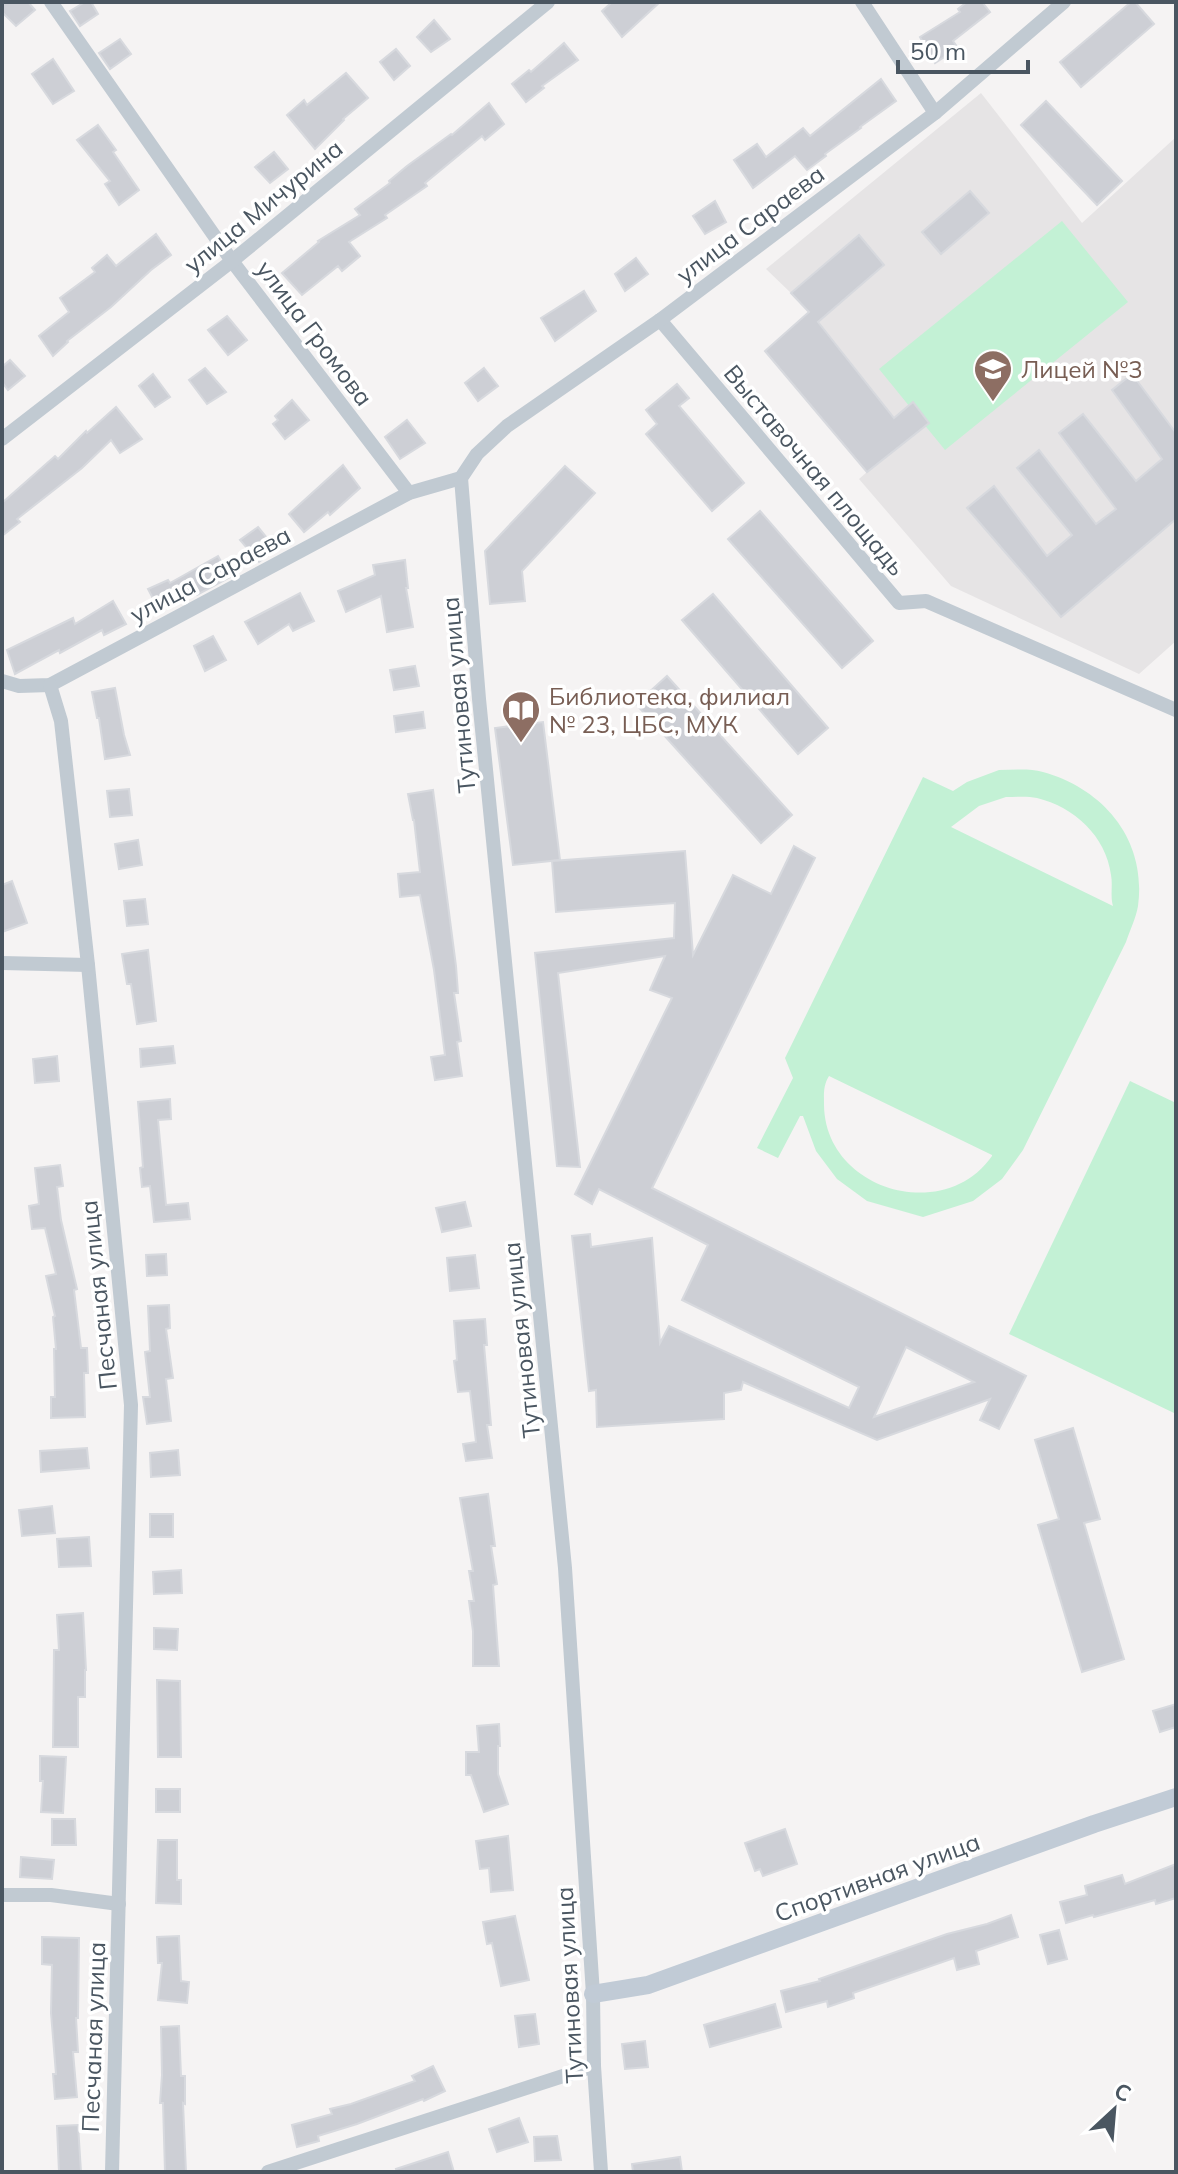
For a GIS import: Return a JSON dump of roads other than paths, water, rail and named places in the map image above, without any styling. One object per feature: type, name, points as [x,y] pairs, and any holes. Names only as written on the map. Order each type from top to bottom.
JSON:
[{"type":"street","name":"улица Громова","points":[[51,2],[232,261],[409,493]]},
{"type":"street","name":"улица Мичурина","points":[[2,439],[232,261],[548,2]]},
{"type":"street","points":[[862,2],[935,113]]},
{"type":"street","name":"улица Сараева","points":[[50,685],[409,493],[461,478],[477,454],[507,426],[660,320],[935,113],[1064,2]]},
{"type":"street","name":"Выставочная площадь","points":[[660,320],[899,603],[926,601],[1176,710]]},
{"type":"street","name":"Тутиновая улица","points":[[461,478],[479,699],[565,1568],[593,1994],[601,2172]]},
{"type":"street","points":[[2,681],[19,686],[50,685]]},
{"type":"street","name":"Песчаная улица","points":[[50,685],[61,721],[131,1405],[112,2172]]},
{"type":"street","points":[[2,963],[88,965]]},
{"type":"street","name":"Спортивная улица","points":[[593,1994],[648,1985],[1176,1797]]},
{"type":"street","points":[[2,1895],[51,1895],[119,1904]]},
{"type":"street","points":[[268,2172],[594,2066]]},
{"type":"place","name":"Лицей №3","points":[[993,403]]},
{"type":"place","name":"Библиотека, филиал № 23, ЦБС, МУК","points":[[521,744]]}]
